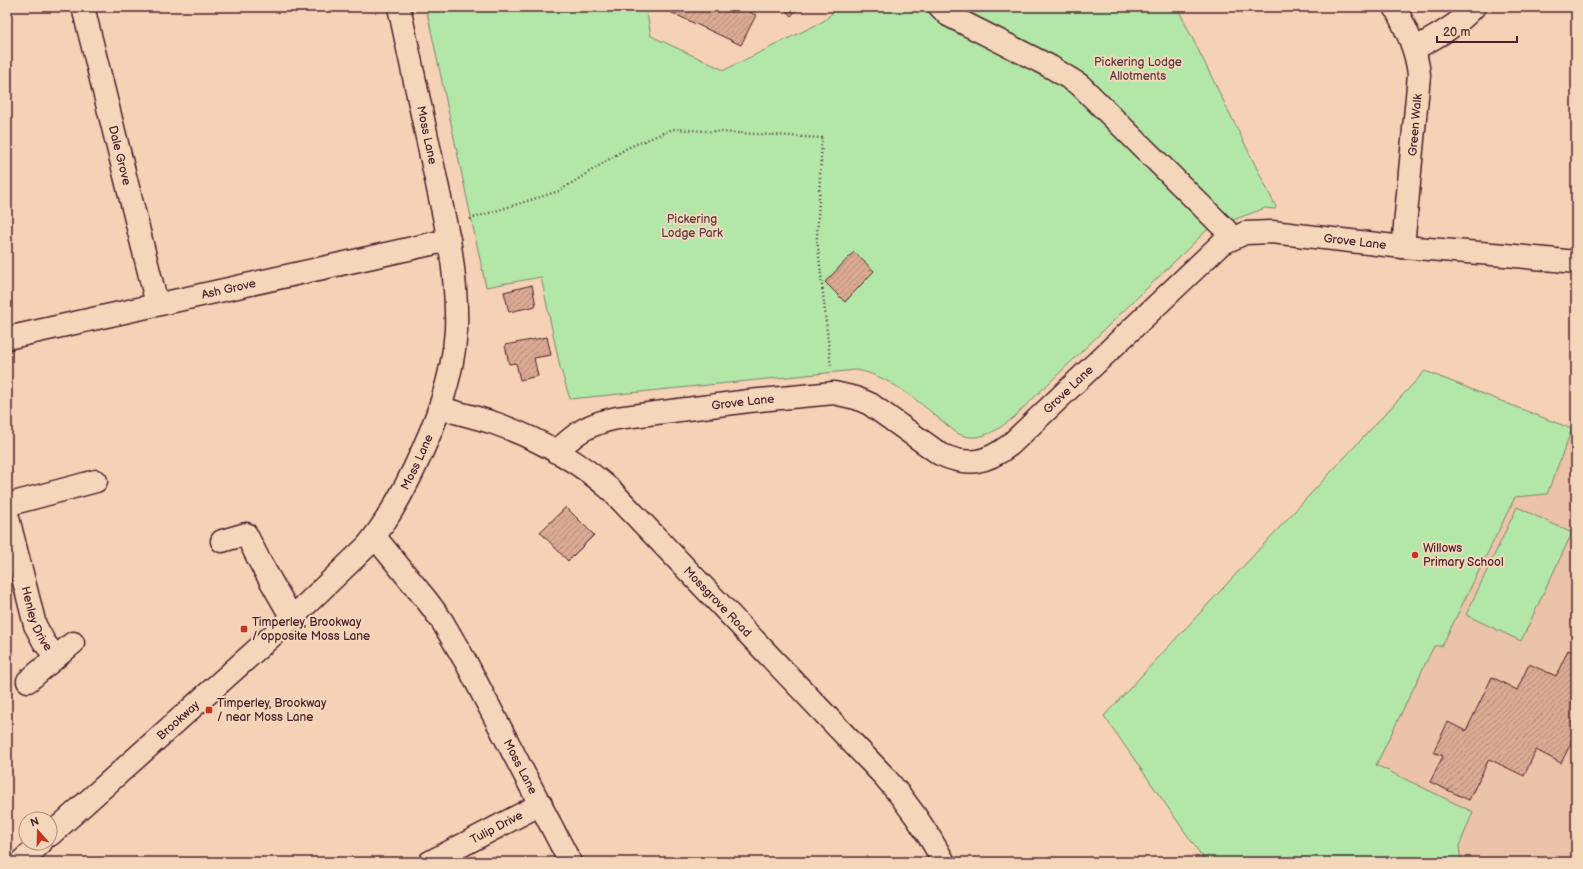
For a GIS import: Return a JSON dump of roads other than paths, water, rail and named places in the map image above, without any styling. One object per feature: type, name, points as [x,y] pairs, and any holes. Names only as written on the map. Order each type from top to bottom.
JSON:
[{"type":"street","name":"Dale Grove","points":[[83,7],[157,304]]},
{"type":"street","name":"Moss Lane","points":[[399,7],[448,232],[454,276],[456,331],[448,382],[440,408],[398,500],[375,537],[428,602],[453,638],[570,862]]},
{"type":"street","points":[[940,7],[948,15],[1051,67],[1080,85],[1233,237]]},
{"type":"street","name":"Green Walk","points":[[1395,7],[1414,49],[1419,76],[1403,247]]},
{"type":"street","points":[[1414,49],[1444,33],[1474,7]]},
{"type":"street","name":"Ash Grove","points":[[7,338],[157,304],[448,232]]},
{"type":"street","name":"Grove Lane","points":[[556,452],[582,429],[617,418],[749,401],[834,393],[856,398],[870,404],[940,454],[952,459],[973,462],[986,459],[998,454],[1010,445],[1210,253],[1221,244],[1244,233],[1272,232],[1403,247],[1576,262]]},
{"type":"street","name":"Mossgrove Road","points":[[440,408],[492,422],[516,432],[579,464],[611,490],[884,776],[912,810],[944,862]]},
{"type":"street","points":[[7,506],[96,481]]},
{"type":"street","name":"Henley Drive","points":[[9,522],[15,580],[44,642],[56,657]]},
{"type":"street","points":[[222,541],[246,534],[292,618]]},
{"type":"street","name":"Brookway","points":[[58,828],[292,618],[349,565],[375,537]]},
{"type":"street","name":"Henley Drive","points":[[28,681],[73,643]]},
{"type":"street","name":"Tulip Drive","points":[[430,862],[541,804]]},
{"type":"street","points":[[21,862],[33,851]]},
{"type":"place","name":"Willows Primary School","points":[[1415,555]]},
{"type":"place","name":"Timperley, Brookway / opposite Moss Lane","points":[[244,629]]},
{"type":"place","name":"Timperley, Brookway / near Moss Lane","points":[[209,710]]},
{"type":"park label","name":"Pickering Lodge Allotments","points":[[1138,69]]},
{"type":"park label","name":"Pickering Lodge Park","points":[[692,226]]}]
